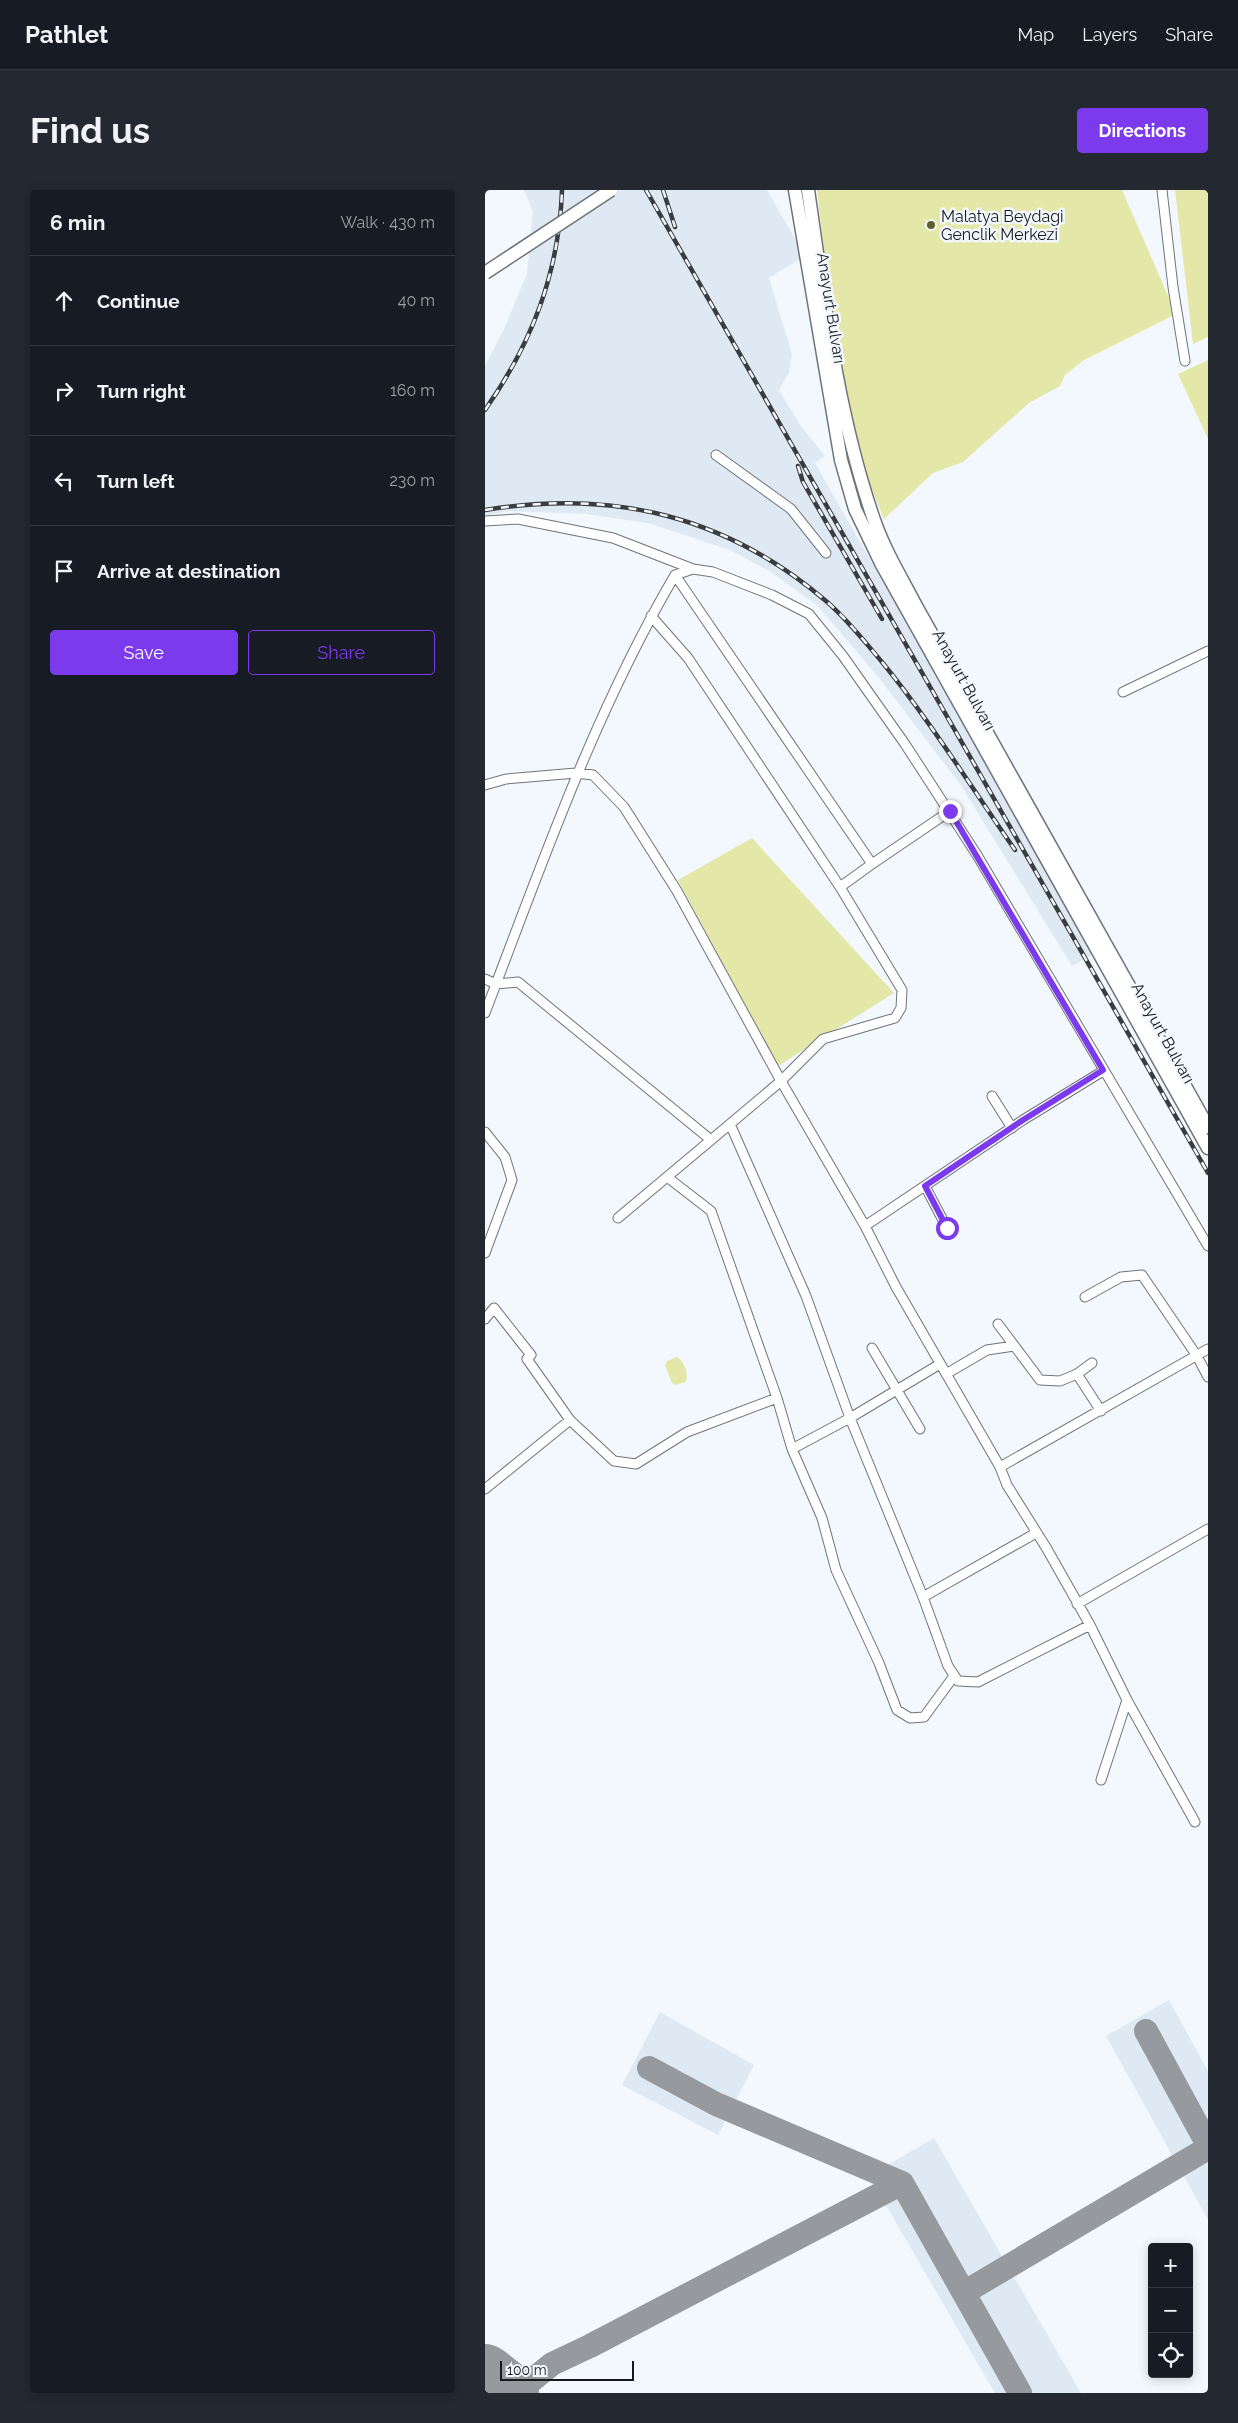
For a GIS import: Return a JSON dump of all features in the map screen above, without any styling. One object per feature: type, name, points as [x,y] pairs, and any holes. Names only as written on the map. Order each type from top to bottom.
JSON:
[{"type":"main road","points":[[485,265],[598,190]]},
{"type":"main road","points":[[485,273],[611,190]]},
{"type":"main road","name":"Anayurt Bulvarı","points":[[795,190],[831,410],[846,481],[855,509],[885,572],[1208,1148]]},
{"type":"main road","name":"Anayurt Bulvarı","points":[[808,190],[835,372],[855,456],[881,540],[916,606],[1208,1127]]},
{"type":"street","points":[[1162,190],[1173,287],[1185,361]]},
{"type":"street","points":[[717,455],[791,509],[826,552]]},
{"type":"street","points":[[485,521],[518,519],[613,538],[693,569],[713,572],[772,595],[809,614],[843,656],[950,811],[1208,1246]]},
{"type":"street","points":[[485,1013],[577,773],[605,708],[651,616],[675,576],[693,569]]},
{"type":"street","points":[[675,576],[872,864]]},
{"type":"street","points":[[618,1218],[781,1081],[823,1039],[895,1018],[901,1008],[902,990],[839,887],[688,658],[651,616]]},
{"type":"street","points":[[1123,692],[1208,651]]},
{"type":"street","points":[[485,785],[506,779],[577,773],[593,775],[624,807],[677,892],[781,1081],[865,1226],[896,1288],[1000,1467],[1007,1485],[1090,1625],[1127,1700],[1195,1822]]},
{"type":"street","points":[[839,887],[950,811]]},
{"type":"street","points":[[485,979],[496,984],[518,982],[711,1140]]},
{"type":"street","points":[[865,1226],[1103,1070]]},
{"type":"street","points":[[992,1096],[1012,1128]]},
{"type":"street","points":[[730,1124],[806,1296],[850,1418],[923,1597],[948,1666],[954,1676],[958,1681],[978,1682],[1090,1625]]},
{"type":"street","points":[[485,1132],[505,1157],[512,1180],[485,1253]]},
{"type":"street","points":[[667,1176],[711,1210],[777,1398],[792,1449],[822,1518],[835,1570],[879,1663],[897,1710],[910,1718],[924,1717],[954,1676]]},
{"type":"street","points":[[925,1186],[947,1228]]},
{"type":"street","points":[[1085,1297],[1121,1277],[1141,1275],[1197,1356],[1208,1378]]},
{"type":"street","points":[[485,1319],[494,1308],[531,1355],[527,1359],[570,1420],[614,1461],[636,1464],[687,1432],[777,1398]]},
{"type":"street","points":[[998,1324],[1040,1380],[1060,1381],[1077,1374],[1092,1363]]},
{"type":"street","points":[[946,1374],[987,1350],[1014,1346]]},
{"type":"street","points":[[872,1348],[920,1430]]},
{"type":"street","points":[[1000,1467],[1208,1349]]},
{"type":"street","points":[[792,1449],[850,1418],[896,1388],[940,1364]]},
{"type":"street","points":[[1077,1374],[1101,1411]]},
{"type":"street","points":[[485,1489],[570,1420]]},
{"type":"street","points":[[1077,1604],[1208,1529]]},
{"type":"street","points":[[923,1597],[1036,1533]]},
{"type":"street","points":[[1101,1780],[1127,1700]]},
{"type":"shaded area","points":[[524,190],[767,190],[805,256],[769,278],[792,354],[789,373],[779,390],[800,425],[825,456],[815,463],[1095,953],[1072,966],[962,787],[880,679],[817,605],[769,571],[730,550],[648,523],[586,514],[508,511],[485,516],[485,366],[506,325],[527,273],[533,212]]},
{"type":"shaded area","points":[[1169,2000],[1208,2071],[1208,2220],[1106,2036]]},
{"type":"shaded area","points":[[660,2012],[754,2065],[718,2135],[622,2085]]},
{"type":"shaded area","points":[[934,2138],[1081,2393],[995,2393],[869,2176]]},
{"type":"green space","points":[[817,190],[1122,190],[1176,314],[1084,360],[1065,375],[1060,386],[1029,403],[963,462],[933,473],[884,519],[855,449],[828,291]]},
{"type":"green space","points":[[1175,190],[1208,190],[1208,337],[1193,344]]},
{"type":"green space","points":[[1208,360],[1208,439],[1178,374]]},
{"type":"green space","points":[[752,838],[894,993],[778,1066],[678,880]]},
{"type":"green space","points":[[677,1357],[684,1365],[687,1379],[686,1382],[676,1385],[672,1383],[665,1365],[667,1361]]},
{"type":"taxiway","points":[[1146,2031],[1208,2145]]},
{"type":"taxiway","points":[[649,2068],[716,2104],[902,2183],[1020,2393]]},
{"type":"taxiway","points":[[965,2292],[1208,2148]]},
{"type":"taxiway","points":[[516,2393],[552,2364],[902,2183]]},
{"type":"runway","points":[[485,2374],[509,2393]]},
{"type":"railway","points":[[485,410],[502,385],[516,359],[540,306],[555,250],[560,221],[562,190]]},
{"type":"railway","points":[[646,190],[1208,1173]]},
{"type":"railway","points":[[663,190],[675,227]]},
{"type":"railway","points":[[798,466],[803,482],[882,619]]},
{"type":"railway","points":[[485,510],[533,504],[579,503],[623,507],[666,516],[708,529],[749,548],[788,572],[834,608],[882,662],[934,731],[1015,850]]},
{"type":"place","name":"Malatya Beydagi Genclik Merkezi","points":[[931,225]]},
{"type":"route","points":[[947,1228],[925,1186],[1023,1120],[1103,1070],[950,811]]}]
